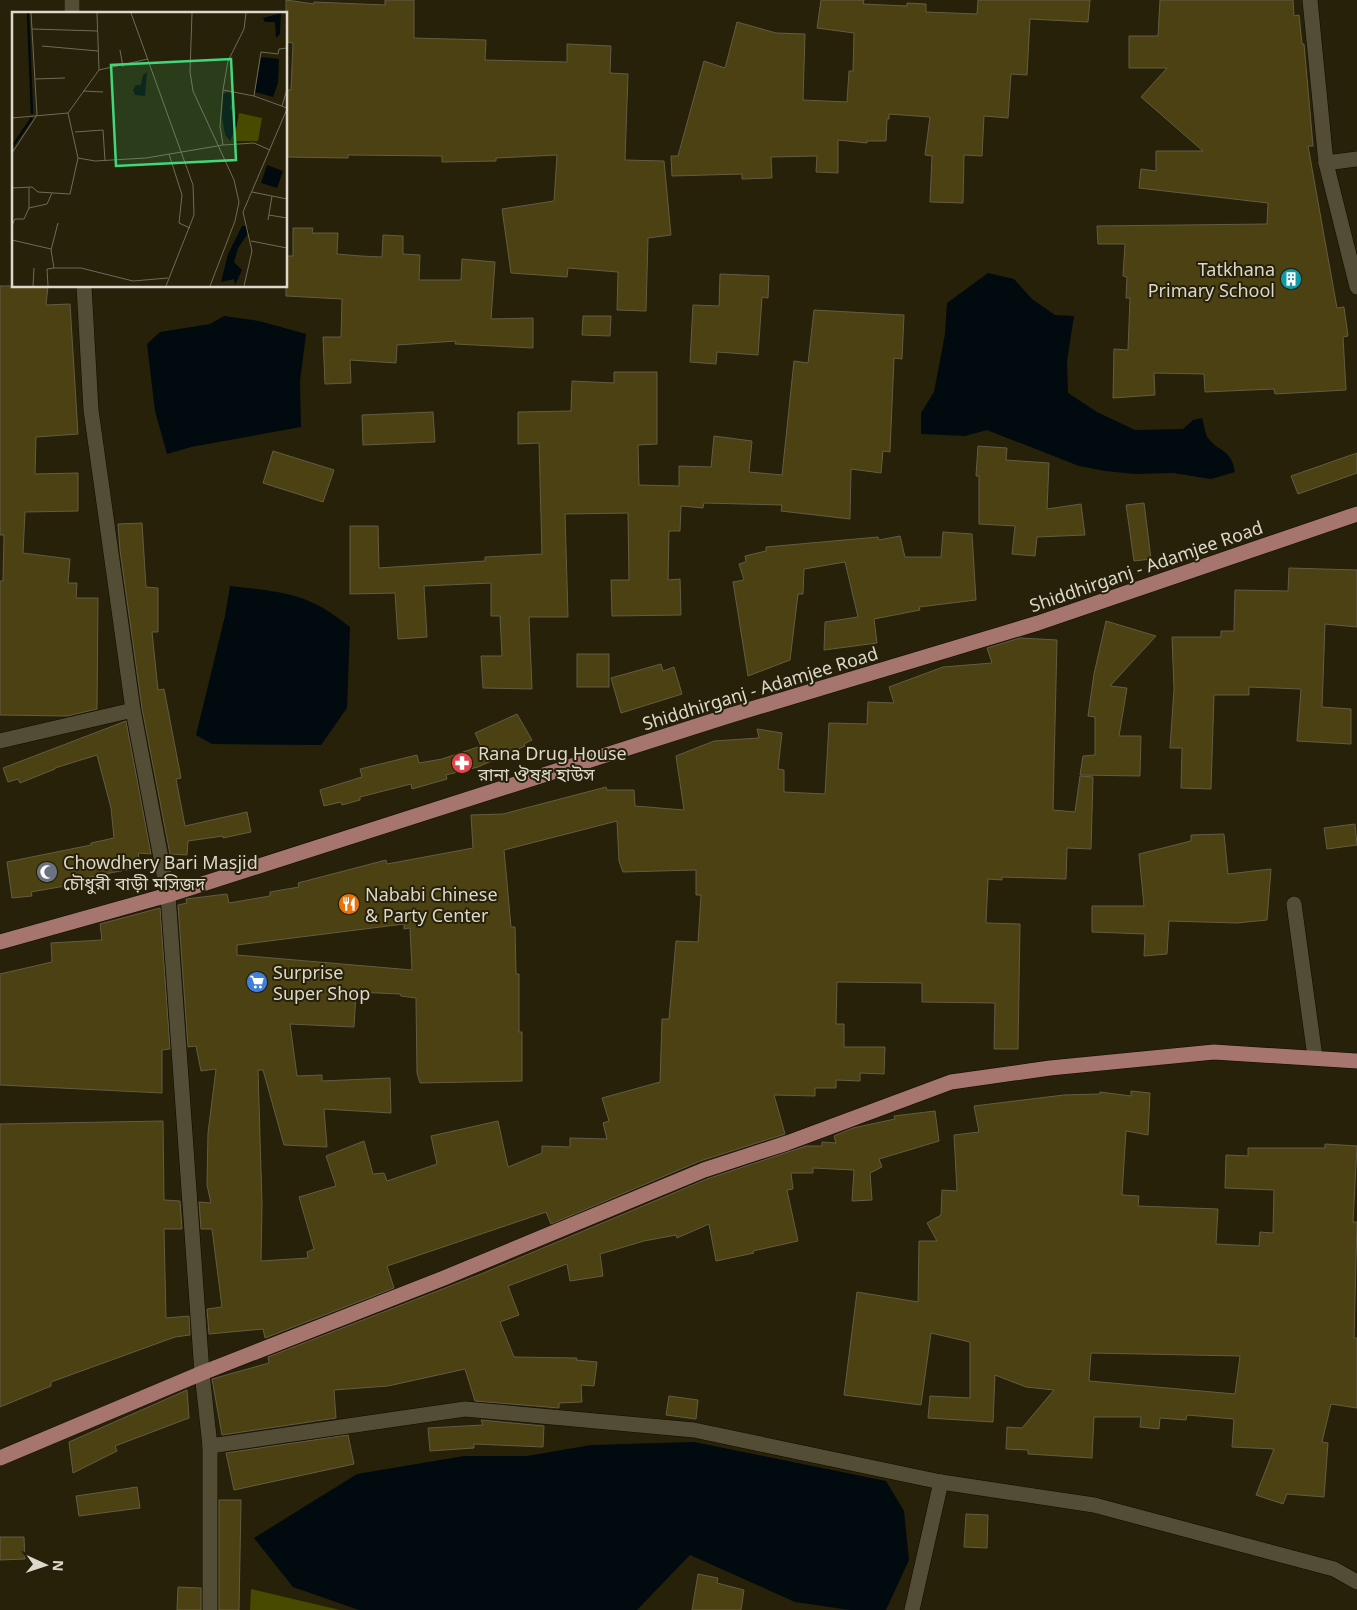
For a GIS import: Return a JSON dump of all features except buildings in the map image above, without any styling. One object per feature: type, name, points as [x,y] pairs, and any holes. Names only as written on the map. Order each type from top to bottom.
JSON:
[{"type":"main road","name":"Shiddhirganj - Adamjee Road","points":[[0,942],[168,895],[728,716],[1038,623],[1357,514]]},
{"type":"main road","points":[[0,1458],[202,1373],[444,1278],[704,1170],[788,1143],[951,1082],[1050,1068],[1214,1052],[1315,1057],[1357,1062]]},
{"type":"street","points":[[1310,0],[1326,163],[1357,287]]},
{"type":"street","points":[[1326,163],[1357,159]]},
{"type":"street","points":[[84,288],[91,410],[133,710],[168,895],[202,1373],[210,1446],[210,1610]]},
{"type":"street","points":[[0,741],[133,710]]},
{"type":"street","points":[[1294,904],[1315,1057]]},
{"type":"street","points":[[210,1446],[465,1408],[694,1430],[941,1482],[1094,1505],[1334,1569],[1357,1582]]},
{"type":"street","points":[[912,1610],[941,1482]]},
{"type":"shaded area","points":[[988,273],[1014,279],[1032,299],[1055,315],[1074,316],[1067,361],[1068,393],[1097,412],[1135,430],[1183,429],[1193,420],[1202,418],[1208,438],[1228,455],[1235,472],[1211,479],[1173,473],[1135,474],[1105,471],[1079,466],[987,430],[965,436],[921,434],[921,413],[934,392],[945,334],[947,303]]},
{"type":"shaded area","points":[[224,316],[259,321],[306,334],[300,381],[301,427],[191,447],[167,454],[155,411],[147,344],[160,332],[210,324]]},
{"type":"shaded area","points":[[230,586],[280,592],[307,600],[335,615],[350,627],[347,708],[321,745],[212,744],[196,735],[225,616]]},
{"type":"shaded area","points":[[694,1442],[886,1481],[904,1511],[909,1560],[886,1610],[850,1610],[795,1602],[690,1555],[637,1610],[359,1610],[293,1587],[254,1538],[357,1474],[464,1456],[527,1456],[591,1445]]},
{"type":"shaded area","points":[[251,1589],[340,1610],[250,1610]]},
{"type":"place","name":"Tatkhana Primary School","points":[[1291,279]]},
{"type":"place","name":"Rana Drug House রানা ঔষধ হাউস","points":[[462,763]]},
{"type":"place","name":"Chowdhery Bari Masjid চৌধুরী বাড়ী মসিজদ","points":[[47,872]]},
{"type":"place","name":"Nababi Chinese & Party Center","points":[[349,904]]},
{"type":"place","name":"Surprise Super Shop","points":[[257,982]]}]
